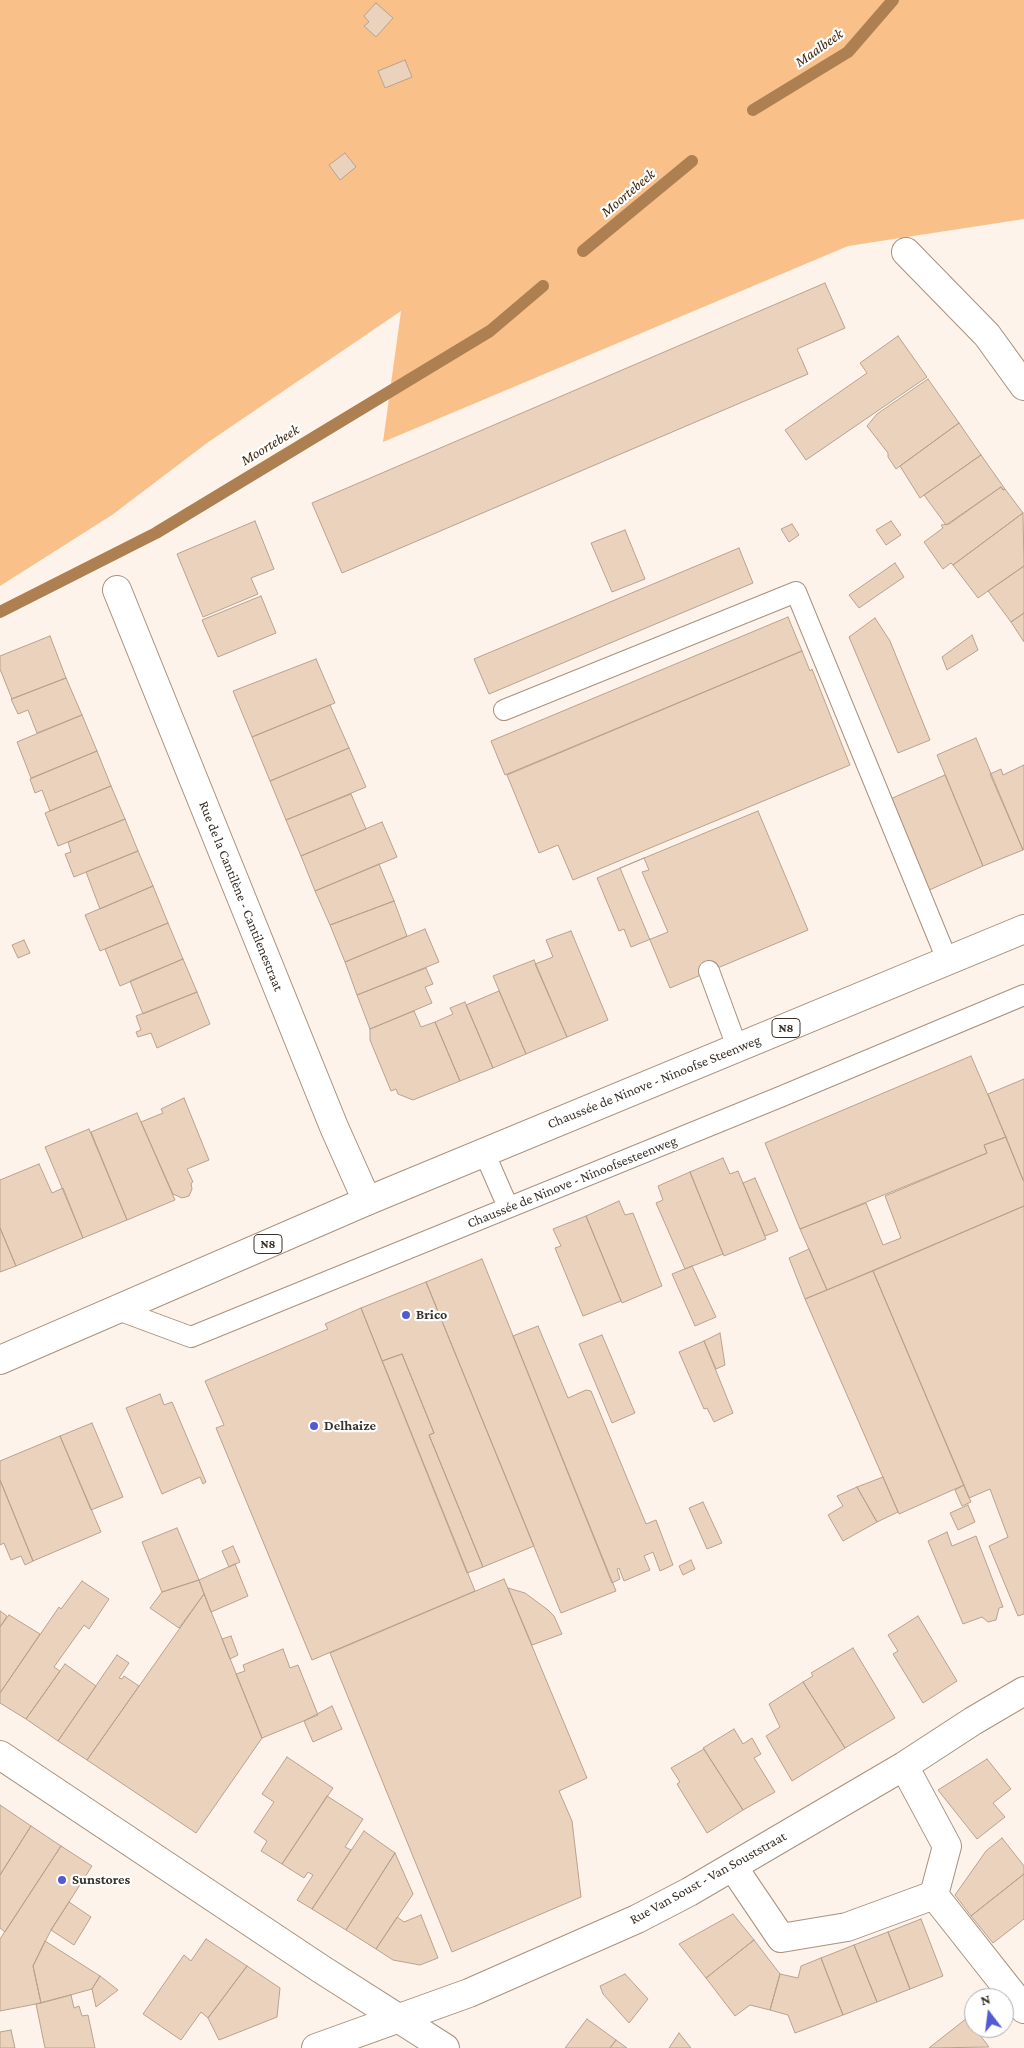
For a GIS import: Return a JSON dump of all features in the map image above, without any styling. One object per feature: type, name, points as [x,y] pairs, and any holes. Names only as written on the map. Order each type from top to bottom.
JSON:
[{"type":"street","points":[[906,252],[987,335],[1024,386]]},
{"type":"street","name":"Rue de la Cantilène - Cantilenestraat","points":[[117,590],[334,1127],[367,1201]]},
{"type":"street","name":"Chaussée de Ninove - Ninoofse Steenweg","points":[[367,1201],[1024,929]]},
{"type":"street","name":"N8","points":[[0,1360],[367,1201]]},
{"type":"street","name":"Rue Van Soust - Van Souststraat","points":[[316,2048],[469,1993],[637,1919],[732,1867],[904,1766],[973,1721],[1024,1691]]},
{"type":"street","points":[[0,1755],[321,1969],[445,2048]]},
{"type":"street","points":[[904,1766],[947,1846],[934,1895]]},
{"type":"street","points":[[732,1867],[782,1938],[847,1927],[934,1895]]},
{"type":"street","points":[[934,1895],[1024,2009]]},
{"type":"lane","points":[[504,710],[796,592],[948,962]]},
{"type":"lane","points":[[709,972],[737,1047]]},
{"type":"lane","name":"Chaussée de Ninove - Ninoofsesteenweg","points":[[118,1310],[192,1337],[780,1098],[1024,995]]},
{"type":"lane","points":[[484,1152],[508,1207]]},
{"type":"shaded area","points":[[0,0],[1024,0],[1024,219],[848,246],[383,442],[401,311],[207,443],[112,515],[0,586]]},
{"type":"building","points":[[376,3],[393,18],[376,37],[364,26],[369,22],[364,16]]},
{"type":"building","points":[[405,60],[412,77],[385,88],[378,71]]},
{"type":"building","points":[[345,153],[356,167],[340,180],[329,165]]},
{"type":"building","points":[[825,283],[845,328],[797,349],[808,374],[342,573],[312,503]]},
{"type":"building","points":[[898,336],[927,377],[806,460],[785,430],[867,373],[860,363]]},
{"type":"building","points":[[928,379],[959,423],[896,469],[888,457],[888,453],[867,426],[877,414]]},
{"type":"building","points":[[959,423],[981,455],[920,498],[900,466]]},
{"type":"building","points":[[981,455],[1005,489],[1003,490],[1001,487],[946,525],[924,495]]},
{"type":"building","points":[[1001,487],[1003,490],[1005,489],[1023,513],[953,565],[951,563],[943,569],[924,542],[943,528],[941,525],[949,524]]},
{"type":"building","points":[[1023,513],[1024,566],[978,598],[953,565]]},
{"type":"building","points":[[255,521],[274,569],[251,578],[258,594],[203,617],[177,554]]},
{"type":"building","points":[[891,521],[901,535],[886,545],[876,530]]},
{"type":"building","points":[[792,524],[799,535],[789,542],[781,529]]},
{"type":"building","points":[[625,530],[645,579],[612,592],[591,543]]},
{"type":"building","points":[[739,548],[753,583],[489,694],[474,659]]},
{"type":"building","points":[[895,563],[904,577],[859,608],[849,595]]},
{"type":"building","points":[[1024,566],[1024,613],[1011,622],[988,591]]},
{"type":"building","points":[[261,596],[276,633],[218,657],[202,620]]},
{"type":"building","points":[[1024,613],[1024,642],[1011,622]]},
{"type":"building","points":[[788,617],[802,651],[505,775],[491,741]]},
{"type":"building","points":[[875,618],[890,641],[930,740],[898,753],[849,637]]},
{"type":"building","points":[[972,635],[978,650],[947,670],[942,657]]},
{"type":"building","points":[[50,636],[66,678],[12,699],[0,669],[0,656]]},
{"type":"building","points":[[802,651],[810,671],[812,669],[850,765],[573,880],[558,845],[539,853],[507,775]]},
{"type":"building","points":[[316,659],[335,703],[252,737],[233,691]]},
{"type":"building","points":[[66,678],[82,715],[37,733],[28,710],[18,714],[11,699]]},
{"type":"building","points":[[330,705],[349,748],[270,781],[252,737]]},
{"type":"building","points":[[82,715],[97,751],[31,778],[17,742]]},
{"type":"building","points":[[976,738],[1023,850],[983,866],[937,755]]},
{"type":"building","points":[[349,748],[366,787],[286,820],[270,781]]},
{"type":"building","points":[[97,751],[111,786],[50,811],[42,790],[35,793],[30,779]]},
{"type":"building","points":[[1024,765],[1023,850],[990,774],[1001,769],[1003,775]]},
{"type":"building","points":[[945,775],[983,866],[927,891],[888,800]]},
{"type":"building","points":[[111,786],[125,819],[58,846],[45,813]]},
{"type":"building","points":[[351,794],[366,829],[301,856],[286,820]]},
{"type":"building","points":[[758,811],[808,930],[670,988],[620,868]]},
{"type":"building","points":[[125,819],[138,851],[74,877],[65,854],[71,852],[68,842]]},
{"type":"building","points":[[382,822],[397,857],[315,891],[301,856]]},
{"type":"building","points":[[138,851],[153,886],[100,909],[86,872]]},
{"type":"building","points":[[644,858],[649,870],[642,872],[668,932],[631,947],[624,929],[619,931],[597,878]]},
{"type":"building","points":[[379,864],[394,901],[330,925],[315,891]]},
{"type":"building","points":[[153,886],[168,923],[100,951],[85,915]]},
{"type":"building","points":[[394,901],[407,936],[345,962],[330,925]]},
{"type":"building","points":[[168,923],[183,959],[120,986],[105,949]]},
{"type":"building","points":[[425,929],[439,962],[357,995],[345,962]]},
{"type":"building","points":[[571,931],[608,1020],[567,1037],[535,964],[553,957],[546,940]]},
{"type":"building","points":[[24,940],[30,953],[18,958],[12,945]]},
{"type":"building","points":[[183,959],[197,992],[143,1014],[130,981]]},
{"type":"building","points":[[534,960],[567,1037],[526,1054],[493,976]]},
{"type":"building","points":[[426,968],[433,984],[425,987],[432,1003],[370,1029],[357,995]]},
{"type":"building","points":[[499,991],[526,1054],[493,1068],[466,1005]]},
{"type":"building","points":[[197,992],[210,1024],[157,1048],[151,1033],[138,1037],[136,1032],[141,1030],[136,1016]]},
{"type":"building","points":[[465,1002],[493,1068],[460,1081],[435,1022],[453,1014],[450,1008]]},
{"type":"building","points":[[414,1011],[421,1027],[435,1022],[460,1081],[413,1100],[398,1094],[396,1089],[391,1091],[370,1040],[370,1029]]},
{"type":"building","points":[[971,1056],[1006,1137],[984,1145],[987,1153],[800,1229],[765,1143]]},
{"type":"building","points":[[1024,1079],[1024,1180],[1023,1180],[988,1094]]},
{"type":"building","points":[[184,1098],[209,1160],[187,1169],[193,1182],[191,1183],[192,1189],[189,1196],[182,1198],[173,1194],[141,1122],[163,1113],[161,1109]]},
{"type":"building","points":[[137,1113],[175,1200],[127,1220],[91,1132]]},
{"type":"building","points":[[89,1129],[127,1220],[83,1238],[45,1147]]},
{"type":"building","points":[[1006,1137],[1024,1182],[1024,1206],[827,1290],[800,1229],[866,1203],[883,1245],[901,1238],[885,1196],[987,1153],[984,1145]]},
{"type":"building","points":[[723,1158],[730,1174],[738,1171],[766,1239],[724,1256],[690,1172]]},
{"type":"building","points":[[39,1164],[52,1193],[63,1188],[83,1238],[16,1266],[0,1228],[0,1180]]},
{"type":"building","points":[[690,1172],[723,1254],[685,1269],[656,1203],[663,1200],[658,1186]]},
{"type":"building","points":[[755,1178],[778,1231],[765,1236],[743,1183]]},
{"type":"building","points":[[619,1201],[625,1215],[633,1213],[662,1286],[622,1303],[586,1216]]},
{"type":"building","points":[[1024,1206],[1024,1614],[1018,1616],[989,1546],[1008,1537],[990,1489],[969,1498],[873,1271]]},
{"type":"building","points":[[586,1216],[621,1301],[583,1316],[555,1248],[561,1246],[553,1229]]},
{"type":"building","points":[[0,1228],[16,1266],[0,1272]]},
{"type":"building","points":[[809,1249],[827,1290],[805,1299],[789,1258]]},
{"type":"building","points":[[482,1259],[616,1591],[561,1613],[426,1282]]},
{"type":"building","points":[[692,1266],[716,1317],[695,1326],[672,1274]]},
{"type":"building","points":[[873,1271],[964,1485],[899,1514],[805,1299]]},
{"type":"building","points":[[426,1282],[534,1546],[483,1567],[429,1435],[434,1433],[402,1354],[382,1361],[361,1308]]},
{"type":"building","points":[[361,1308],[475,1591],[312,1660],[216,1428],[224,1425],[205,1381],[328,1329],[325,1324]]},
{"type":"building","points":[[538,1326],[568,1398],[586,1390],[591,1391],[646,1524],[656,1520],[673,1565],[660,1571],[653,1552],[644,1556],[650,1570],[624,1581],[619,1568],[617,1569],[620,1579],[612,1583],[513,1336]]},
{"type":"building","points":[[720,1333],[725,1365],[716,1369],[704,1341]]},
{"type":"building","points":[[602,1335],[635,1413],[612,1423],[579,1344]]},
{"type":"building","points":[[704,1341],[733,1413],[714,1422],[707,1408],[704,1409],[679,1352]]},
{"type":"building","points":[[402,1354],[434,1433],[429,1435],[483,1567],[467,1573],[382,1361]]},
{"type":"building","points":[[160,1394],[164,1405],[172,1402],[206,1482],[203,1484],[200,1477],[162,1494],[126,1408]]},
{"type":"building","points":[[92,1423],[123,1497],[91,1510],[60,1436]]},
{"type":"building","points":[[60,1436],[101,1532],[33,1561],[0,1480],[0,1461]]},
{"type":"building","points":[[883,1477],[898,1512],[877,1522],[857,1487]]},
{"type":"building","points":[[0,1480],[33,1561],[25,1565],[21,1556],[11,1560],[4,1543],[0,1545]]},
{"type":"building","points":[[964,1485],[971,1502],[962,1506],[955,1490]]},
{"type":"building","points":[[857,1487],[877,1522],[843,1541],[828,1515],[843,1506],[837,1496]]},
{"type":"building","points":[[703,1502],[722,1543],[707,1549],[689,1508]]},
{"type":"building","points":[[968,1505],[975,1522],[958,1530],[950,1513]]},
{"type":"building","points":[[177,1528],[199,1580],[162,1592],[142,1542]]},
{"type":"building","points":[[947,1532],[952,1546],[976,1536],[1003,1607],[999,1608],[996,1620],[988,1622],[982,1617],[963,1624],[928,1541]]},
{"type":"building","points":[[233,1546],[240,1562],[229,1567],[222,1551]]},
{"type":"building","points":[[691,1560],[695,1569],[683,1575],[679,1566]]},
{"type":"building","points":[[235,1564],[248,1596],[211,1612],[199,1580]]},
{"type":"building","points":[[504,1579],[587,1778],[559,1791],[572,1821],[581,1897],[452,1952],[330,1653]]},
{"type":"building","points":[[199,1580],[204,1594],[179,1628],[150,1608],[162,1592]]},
{"type":"building","points":[[82,1581],[109,1599],[89,1629],[84,1625],[54,1667],[60,1671],[26,1719],[0,1703],[0,1693],[59,1607],[61,1609]]},
{"type":"building","points":[[508,1588],[525,1593],[548,1610],[554,1616],[562,1634],[532,1645]]},
{"type":"building","points":[[204,1594],[262,1738],[196,1833],[87,1760]]},
{"type":"building","points":[[0,1611],[7,1616],[0,1627]]},
{"type":"building","points":[[9,1615],[40,1634],[0,1693],[0,1627]]},
{"type":"building","points":[[918,1616],[957,1681],[923,1703],[893,1654],[898,1651],[888,1635]]},
{"type":"building","points":[[231,1636],[238,1655],[230,1659],[222,1639]]},
{"type":"building","points":[[853,1648],[895,1718],[845,1748],[803,1682],[813,1676],[811,1673]]},
{"type":"building","points":[[283,1649],[290,1668],[298,1665],[318,1715],[262,1738],[236,1674],[245,1671],[243,1665]]},
{"type":"building","points":[[117,1655],[129,1663],[119,1678],[122,1679],[124,1676],[139,1686],[87,1760],[58,1741]]},
{"type":"building","points":[[65,1664],[96,1686],[58,1741],[26,1719]]},
{"type":"building","points":[[803,1682],[845,1748],[792,1781],[766,1736],[780,1727],[769,1704]]},
{"type":"building","points":[[332,1706],[342,1729],[313,1742],[304,1721]]},
{"type":"building","points":[[734,1729],[743,1744],[752,1738],[761,1754],[754,1758],[775,1792],[743,1810],[703,1748]]},
{"type":"building","points":[[704,1749],[743,1810],[707,1833],[677,1784],[680,1782],[671,1768]]},
{"type":"building","points":[[287,1757],[333,1788],[282,1864],[261,1851],[267,1841],[254,1832],[274,1802],[262,1794]]},
{"type":"building","points":[[987,1759],[1011,1789],[993,1803],[1005,1817],[977,1839],[938,1790]]},
{"type":"building","points":[[327,1796],[363,1819],[345,1847],[351,1850],[312,1909],[297,1900],[313,1875],[308,1872],[304,1878],[282,1864]]},
{"type":"building","points":[[0,1805],[31,1826],[0,1875]]},
{"type":"building","points":[[31,1826],[61,1846],[5,1932],[0,1928],[0,1875]]},
{"type":"building","points":[[364,1831],[395,1853],[346,1930],[312,1909]]},
{"type":"building","points":[[1002,1838],[1024,1866],[1024,1874],[971,1916],[955,1895],[986,1851]]},
{"type":"building","points":[[61,1846],[92,1866],[51,1930],[33,1966],[41,2003],[0,2011],[0,1939]]},
{"type":"building","points":[[395,1853],[413,1894],[376,1949],[346,1930]]},
{"type":"building","points":[[1024,1874],[1024,1919],[993,1943],[971,1916]]},
{"type":"building","points":[[69,1902],[91,1917],[74,1945],[51,1930]]},
{"type":"building","points":[[733,1914],[754,1940],[706,1978],[679,1944]]},
{"type":"building","points":[[421,1915],[438,1958],[420,1965],[393,1960],[376,1949],[397,1917],[404,1922]]},
{"type":"building","points":[[921,1919],[943,1976],[910,1989],[888,1932]]},
{"type":"building","points":[[888,1932],[910,1989],[877,2002],[854,1945]]},
{"type":"building","points":[[206,1939],[247,1966],[208,2018],[201,2012],[181,2040],[143,2014],[184,1955],[191,1961]]},
{"type":"building","points":[[754,1940],[780,1974],[770,2010],[750,2005],[735,2016],[706,1978]]},
{"type":"building","points":[[45,1941],[100,1976],[92,1989],[41,2003],[33,1966]]},
{"type":"building","points":[[854,1945],[877,2002],[843,2015],[821,1958]]},
{"type":"building","points":[[821,1958],[843,2015],[795,2033],[788,2015],[770,2010],[780,1974],[798,1978],[801,1966]]},
{"type":"building","points":[[247,1966],[280,1988],[277,2017],[219,2040],[208,2018]]},
{"type":"building","points":[[625,1974],[648,1999],[629,2023],[603,1994],[600,1986]]},
{"type":"building","points":[[100,1976],[118,1990],[96,2007],[92,1989]]},
{"type":"building","points":[[71,1995],[74,2008],[79,2006],[82,2016],[88,2015],[95,2048],[45,2048],[36,2004]]},
{"type":"building","points":[[587,2019],[616,2040],[610,2048],[565,2048]]},
{"type":"building","points":[[964,2020],[964,2038],[982,2038],[989,2047],[929,2048]]},
{"type":"building","points":[[11,2030],[15,2048],[0,2048],[0,2032]]},
{"type":"building","points":[[679,2033],[691,2048],[669,2048]]},
{"type":"building","points":[[616,2040],[627,2048],[610,2048]]},
{"type":"waterway","name":"Maalbeek","points":[[753,110],[848,52],[893,0]]},
{"type":"waterway","name":"Moortebeek","points":[[583,251],[692,161]]},
{"type":"waterway","name":"Moortebeek","points":[[0,612],[156,533],[490,331],[543,286]]},
{"type":"place","name":"Brico","points":[[406,1315]]},
{"type":"place","name":"Delhaize","points":[[314,1426]]},
{"type":"place","name":"Sunstores","points":[[62,1880]]}]
